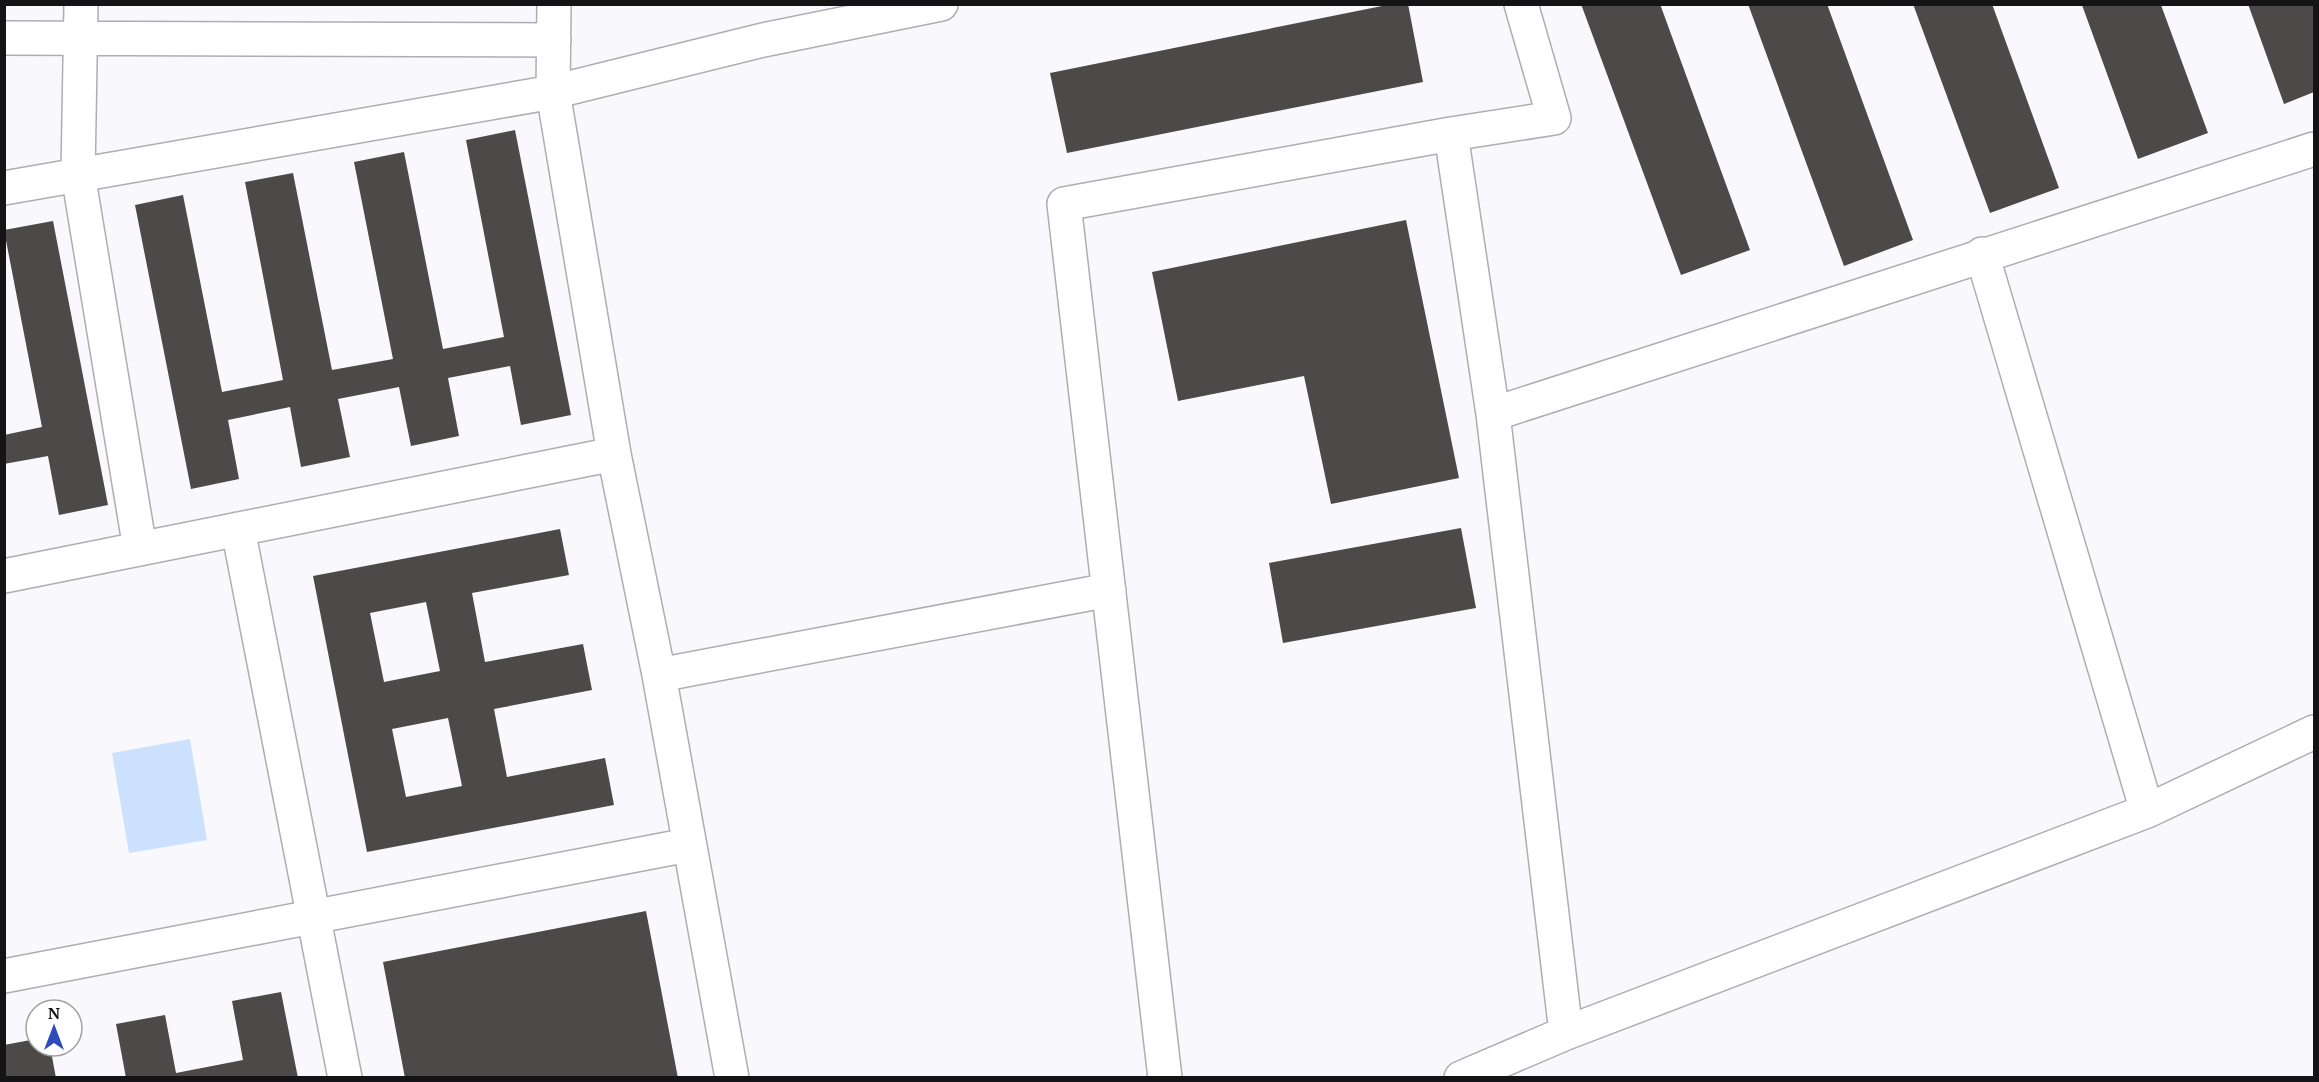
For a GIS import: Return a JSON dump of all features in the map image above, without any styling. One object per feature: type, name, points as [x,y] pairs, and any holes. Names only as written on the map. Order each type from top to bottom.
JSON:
[{"type":"lane","points":[[81,4],[78,174],[140,549]]},
{"type":"lane","points":[[554,4],[553,92],[614,454],[659,675],[688,845],[732,1077]]},
{"type":"lane","points":[[4,188],[553,92],[763,40],[941,4]]},
{"type":"lane","points":[[1165,1077],[1064,204],[1554,117],[1521,4]]},
{"type":"lane","points":[[4,38],[554,40]]},
{"type":"lane","points":[[1451,134],[1493,414],[1566,1033]]},
{"type":"lane","points":[[1493,414],[1982,254],[2314,149]]},
{"type":"lane","points":[[1982,254],[2147,811]]},
{"type":"lane","points":[[4,576],[614,454]]},
{"type":"lane","points":[[238,529],[345,1077]]},
{"type":"lane","points":[[659,675],[1108,590]]},
{"type":"lane","points":[[1461,1077],[1566,1033],[2147,811],[2314,732]]},
{"type":"lane","points":[[4,976],[688,845]]},
{"type":"water","points":[[190,739],[207,840],[129,853],[112,753]]},
{"type":"building","points":[[1392,4],[1408,4],[1423,82],[1067,153],[1050,73]]},
{"type":"building","points":[[1581,4],[1660,4],[1750,250],[1681,275]]},
{"type":"building","points":[[1748,4],[1827,4],[1913,240],[1844,266]]},
{"type":"building","points":[[1913,4],[1992,4],[2059,188],[1990,213]]},
{"type":"building","points":[[2248,4],[2314,4],[2314,92],[2284,104]]},
{"type":"building","points":[[2082,5],[2161,5],[2208,133],[2138,159]]},
{"type":"building","points":[[515,130],[571,415],[521,425],[510,366],[448,378],[459,436],[411,446],[399,387],[338,399],[350,457],[301,467],[290,407],[228,420],[239,479],[191,489],[135,205],[183,195],[222,392],[283,380],[245,182],[293,173],[332,370],[393,359],[354,162],[404,152],[443,349],[504,337],[466,140]]},
{"type":"building","points":[[1406,220],[1459,478],[1331,504],[1304,376],[1178,401],[1152,272]]},
{"type":"building","points":[[53,221],[108,505],[59,515],[48,456],[4,464],[4,435],[42,427],[4,230]]},
{"type":"building","points":[[1461,528],[1476,608],[1283,643],[1269,563]]},
{"type":"building","points":[[560,529],[569,575],[472,593],[485,662],[583,644],[592,690],[494,709],[507,777],[605,758],[614,805],[367,852],[313,576]],"holes":[[[426,602],[440,671],[384,682],[370,613]],[[448,718],[462,786],[406,797],[392,729]]]},
{"type":"building","points":[[646,911],[678,1078],[405,1078],[383,962]]},
{"type":"building","points":[[281,992],[298,1078],[126,1078],[116,1024],[165,1015],[176,1073],[243,1060],[232,1001]]},
{"type":"building","points":[[24,1041],[24,1058],[52,1058],[56,1078],[4,1078],[4,1045]]}]
